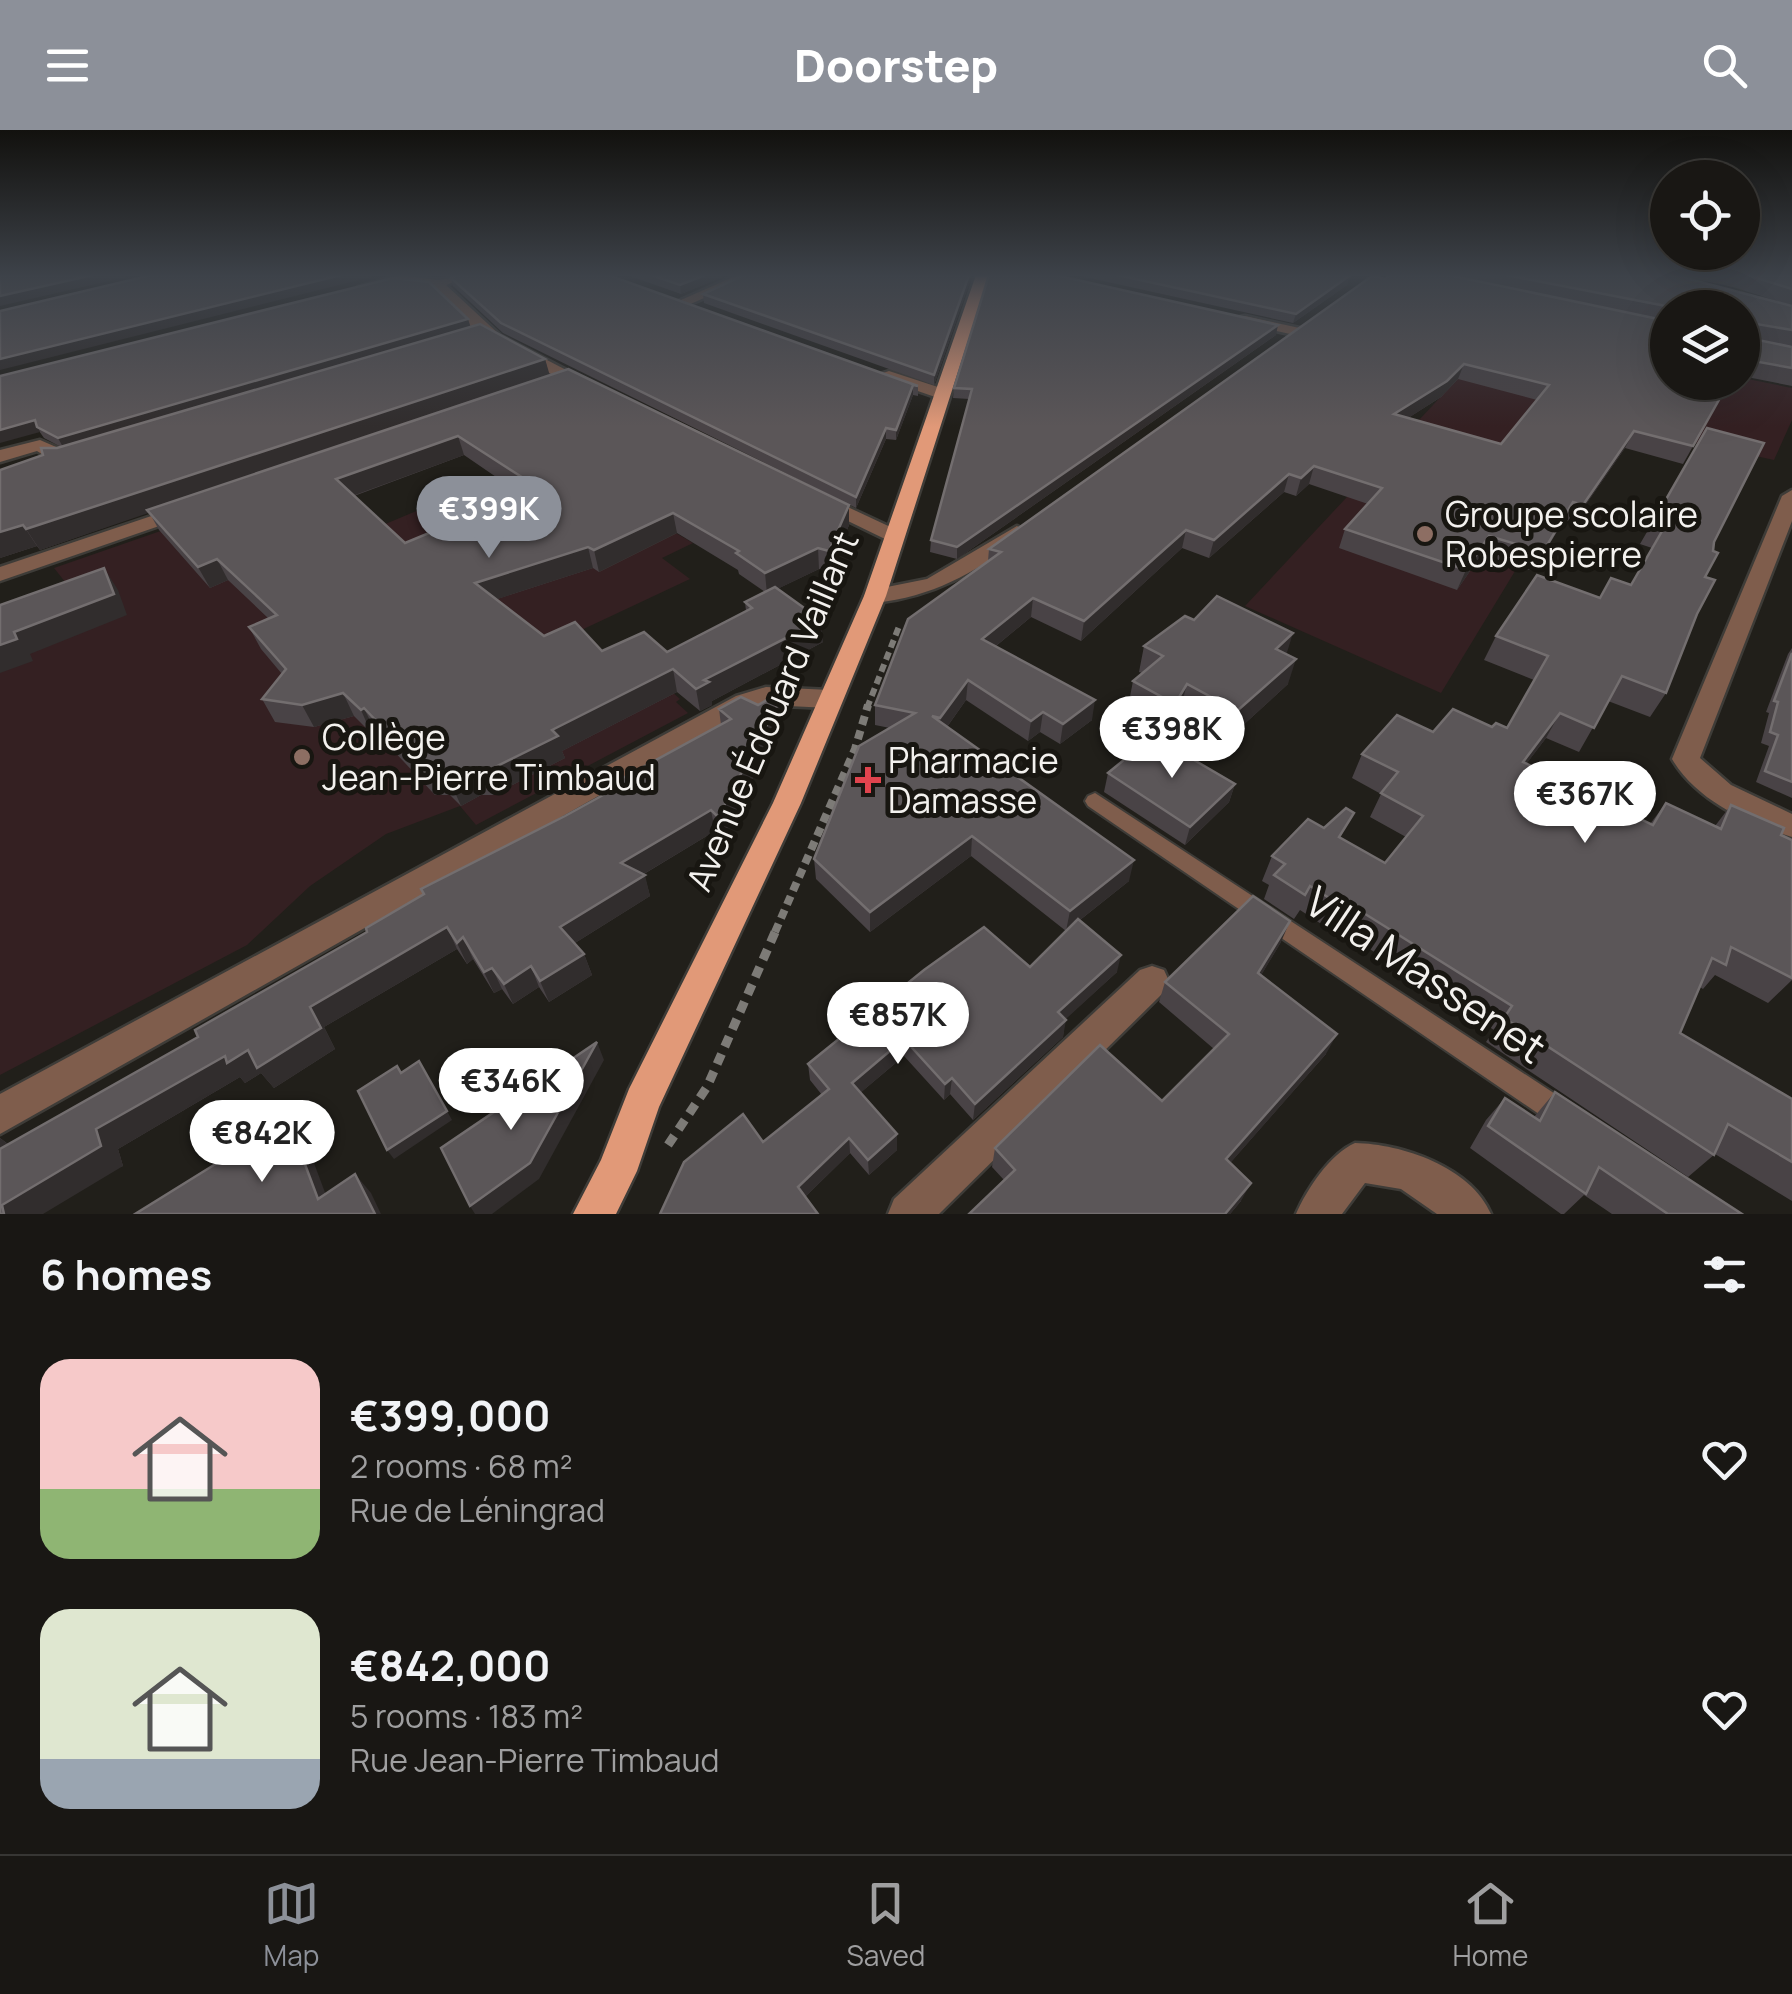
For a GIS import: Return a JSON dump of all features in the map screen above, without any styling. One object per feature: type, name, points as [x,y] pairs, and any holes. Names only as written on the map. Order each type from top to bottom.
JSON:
[{"type":"main road","name":"Avenue Édouard Vaillant","points":[[594,1214],[616,1171],[642,1102],[787,803],[874,596],[967,326]]},
{"type":"main road","name":"Avenue Édouard Vaillant","points":[[611,1214],[616,1171]]},
{"type":"street","points":[[474,326],[481,334],[562,381],[606,395]]},
{"type":"street","points":[[1268,326],[1298,332]]},
{"type":"street","points":[[864,367],[941,394]]},
{"type":"street","points":[[0,456],[40,445],[61,460],[80,454]]},
{"type":"street","points":[[799,490],[892,536]]},
{"type":"street","points":[[1792,496],[1686,759],[1699,778],[1729,799],[1792,826]]},
{"type":"street","points":[[0,574],[203,504]]},
{"type":"street","points":[[874,596],[908,594],[937,586],[1040,516]]},
{"type":"street","points":[[0,1114],[746,702],[779,694],[830,700]]},
{"type":"street","points":[[909,1214],[1152,981]]},
{"type":"street","points":[[1316,1214],[1355,1164],[1387,1163],[1424,1178],[1470,1214]]},
{"type":"lane","name":"Villa Massenet","points":[[1095,801],[1582,1127]]},
{"type":"lane","points":[[616,1171],[619,1214]]},
{"type":"shaded area","name":"Groupe scolaire Robespierre","points":[[1297,349],[1650,380],[1650,400],[1760,400],[1760,381],[1792,388],[1792,420],[1774,460],[1605,423],[1441,693],[1245,606],[1448,389]]},
{"type":"shaded area","name":"Collège Jean-Pierre Timbaud","points":[[545,457],[693,543],[662,558],[690,579],[541,649],[636,660],[680,699],[676,702],[688,713],[476,825],[460,806],[386,834],[310,886],[247,945],[0,1075],[0,633],[81,602],[54,568],[198,518],[333,546]]},
{"type":"building","points":[[0,326],[136,326],[0,359]]},
{"type":"building","points":[[202,326],[445,326],[58,438],[37,427],[35,420],[0,430],[0,376]]},
{"type":"building","points":[[475,326],[483,326],[545,359],[26,529],[23,525],[0,532],[0,470],[43,455],[41,448],[57,448]]},
{"type":"building","points":[[506,326],[749,326],[918,386],[913,385],[896,430],[886,428],[856,497]]},
{"type":"building","points":[[793,326],[951,326],[934,375]]},
{"type":"building","points":[[973,326],[1277,326],[957,547],[931,540],[972,389],[954,388]]},
{"type":"building","points":[[1302,326],[1650,326],[1650,400],[1719,400],[1693,446],[1634,431],[1583,505],[1573,502],[1543,552],[1489,536],[1466,570],[1345,529],[1382,488],[1314,466],[1301,478],[1289,474],[1214,540],[1186,530],[1084,621],[1033,598],[982,639],[1095,700],[1063,724],[1043,712],[1031,721],[968,680],[940,718],[932,716],[1134,860],[1070,911],[972,836],[870,912],[814,859],[859,746],[915,713],[875,705],[908,619],[1001,552],[989,549]],"holes":[[[1464,364],[1549,385],[1501,444],[1394,414],[1447,381]]]},
{"type":"building","points":[[1760,340],[1792,347],[1792,368],[1760,362]]},
{"type":"building","points":[[568,369],[849,505],[829,551],[818,548],[765,573],[736,553],[739,551],[673,513],[594,550],[588,547],[475,583],[544,636],[575,622],[602,651],[644,632],[667,652],[752,608],[745,602],[775,587],[821,620],[704,680],[709,682],[696,689],[673,669],[552,730],[558,736],[485,772],[472,772],[451,783],[440,772],[425,772],[364,708],[361,710],[343,693],[302,705],[262,699],[286,669],[249,627],[277,615],[217,559],[198,567],[147,510]],"holes":[[[458,436],[528,481],[518,485],[528,492],[405,543],[336,479]]]},
{"type":"building","points":[[1707,428],[1764,443],[1714,542],[1713,551],[1718,553],[1705,577],[1715,580],[1666,693],[1622,676],[1594,728],[1560,713],[1523,762],[1653,825],[1666,803],[1721,829],[1731,805],[1784,828],[1781,835],[1792,840],[1792,978],[1731,947],[1726,965],[1712,958],[1680,1033],[1792,1099],[1792,1162],[1728,1124],[1714,1155],[1504,1018],[1512,1006],[1354,907],[1350,911],[1310,886],[1305,895],[1274,875],[1285,864],[1272,856],[1308,819],[1324,828],[1346,808],[1354,813],[1339,837],[1385,863],[1423,816],[1381,793],[1398,772],[1362,754],[1397,715],[1433,732],[1453,709],[1492,727],[1496,723],[1507,728],[1548,656],[1496,636],[1537,575],[1600,598],[1611,578],[1631,585],[1665,526],[1653,522]]},
{"type":"building","points":[[104,568],[114,594],[14,632],[17,639],[0,645],[0,605]]},
{"type":"building","points":[[1217,596],[1293,633],[1276,649],[1296,659],[1237,711],[1187,684],[1175,704],[1133,681],[1163,656],[1144,646],[1185,616],[1194,620]]},
{"type":"building","points":[[1792,653],[1792,782],[1765,771],[1778,735],[1770,732],[1778,702],[1774,701]]},
{"type":"building","points":[[786,689],[718,817],[711,810],[621,863],[645,875],[560,927],[584,954],[540,981],[531,966],[504,984],[492,968],[484,972],[463,937],[457,943],[447,927],[310,1007],[321,1028],[257,1068],[248,1050],[227,1063],[225,1056],[96,1129],[101,1146],[2,1205],[4,1214],[0,1214],[0,1149],[198,1037],[195,1030],[367,932],[366,928],[424,894],[421,889],[565,816],[614,789],[610,785],[731,719],[719,709],[741,697],[758,705]]},
{"type":"building","points":[[1153,736],[1235,784],[1190,827],[1108,773]]},
{"type":"building","points":[[1253,896],[1290,921],[1258,973],[1337,1034],[1226,1159],[1251,1183],[1225,1214],[969,1214],[1015,1170],[995,1148],[1100,1045],[1162,1101],[1229,1034],[1165,982]]},
{"type":"building","points":[[1078,919],[1121,955],[1058,1012],[1066,1020],[975,1104],[952,1078],[945,1084],[904,1039],[852,1083],[897,1134],[868,1160],[849,1138],[798,1187],[818,1214],[660,1214],[684,1162],[743,1114],[763,1142],[829,1089],[808,1064],[984,927],[1030,967]]},
{"type":"building","points":[[597,1042],[530,1163],[470,1206],[441,1148]]},
{"type":"building","points":[[419,1061],[447,1111],[387,1150],[358,1091],[397,1066],[401,1073]]},
{"type":"building","points":[[1555,1092],[1742,1214],[1668,1214],[1599,1167],[1586,1194],[1488,1126],[1505,1098],[1540,1121]]},
{"type":"building","points":[[288,1119],[318,1199],[355,1174],[375,1214],[135,1214]]},
{"type":"place","name":"Groupe scolaire Robespierre","points":[[1425,534]]},
{"type":"place","name":"Collège Jean-Pierre Timbaud","points":[[302,757]]},
{"type":"place","name":"Pharmacie Damasse","points":[[868,780]]}]
